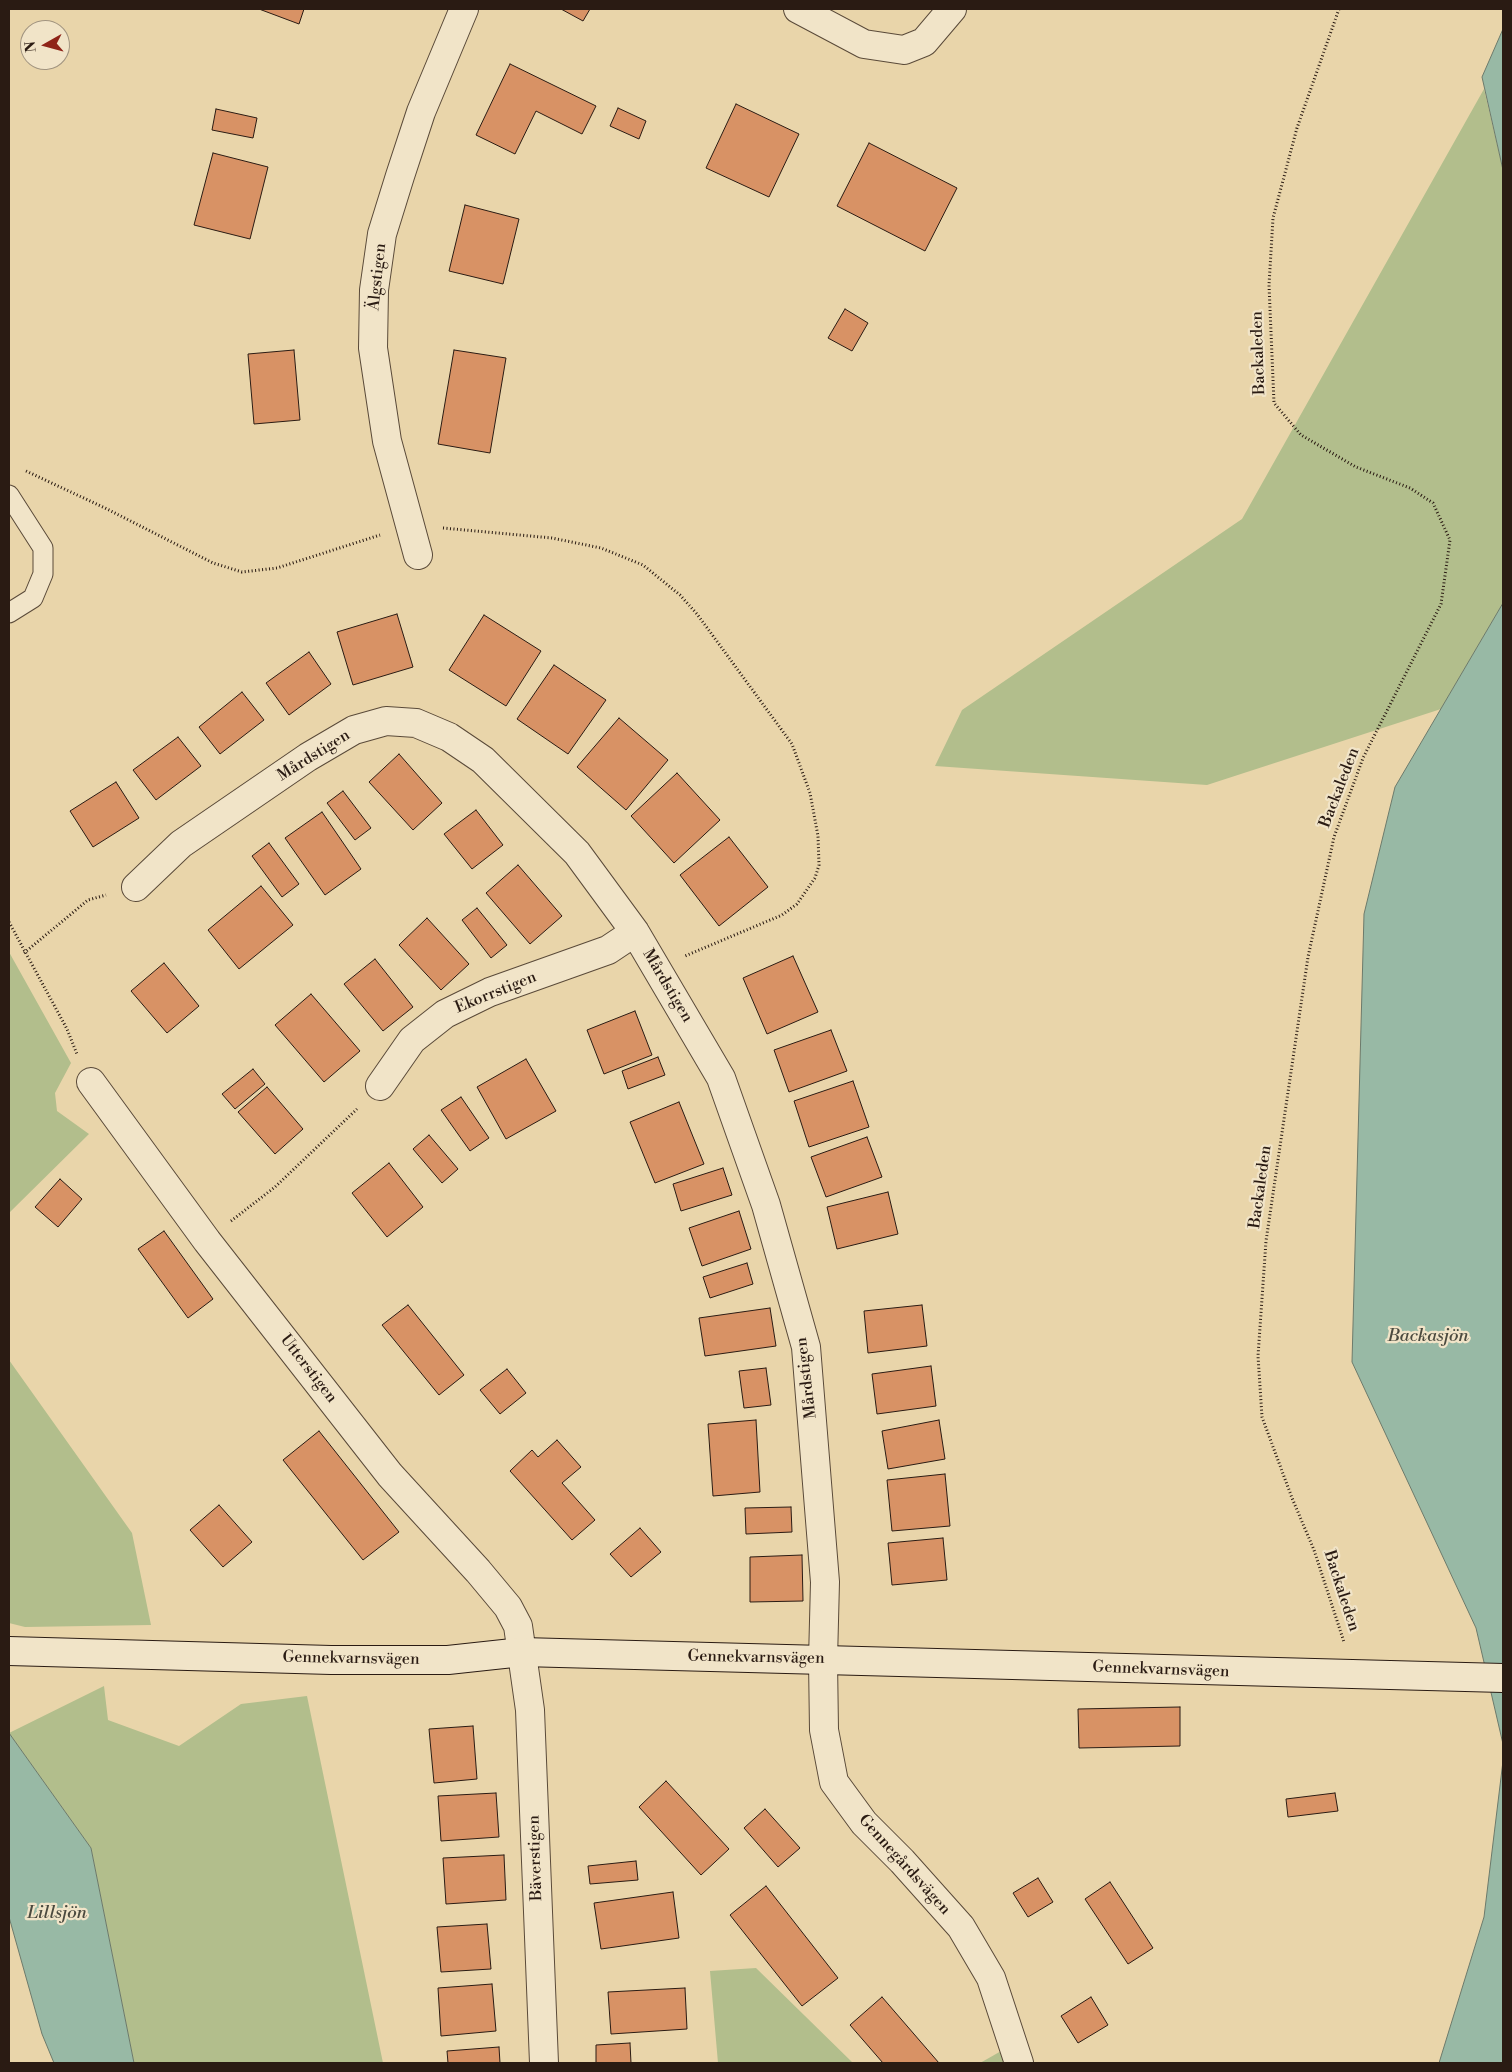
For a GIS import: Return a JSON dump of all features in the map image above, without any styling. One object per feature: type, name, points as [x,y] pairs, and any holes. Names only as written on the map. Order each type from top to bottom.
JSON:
[{"type":"street","name":"Älgstigen","points":[[414,544],[387,441],[374,357],[374,290],[382,234],[400,176],[421,112],[464,9]]},
{"type":"street","points":[[798,9],[864,44],[904,50],[924,42],[952,9]]},
{"type":"street","name":"Mårdstigen","points":[[136,887],[181,844],[316,752],[354,730],[386,721],[416,723],[449,737],[483,760],[576,853],[635,932],[659,969],[721,1078],[766,1205],[806,1347],[825,1582],[823,1660]]},
{"type":"street","name":"Ekorrstigen","points":[[380,1086],[412,1040],[445,1014],[490,992],[608,950],[635,932]]},
{"type":"street","name":"Utterstigen","points":[[91,1082],[207,1240],[390,1475],[508,1607],[518,1626],[522,1652]]},
{"type":"street","name":"Gennekvarnsvägen","points":[[9,1651],[330,1660],[448,1660],[522,1652],[1503,1678]]},
{"type":"street","name":"Bäverstigen","points":[[522,1652],[530,1710],[544,2063]]},
{"type":"street","name":"Gennegårdsvägen","points":[[823,1660],[824,1730],[834,1782],[864,1823],[902,1861],[961,1927],[991,1978],[1019,2063]]},
{"type":"lane","points":[[9,495],[43,548],[43,574],[33,598],[9,613]]},
{"type":"path","name":"Backaleden","points":[[1339,9],[1297,128],[1273,218],[1269,285],[1274,402],[1301,435],[1356,466],[1410,488],[1434,503],[1450,540],[1440,604],[1363,758],[1334,837],[1308,957],[1266,1240],[1258,1356],[1262,1417],[1292,1498],[1314,1550],[1356,1675]]},
{"type":"path","points":[[20,474],[26,471],[213,562],[242,572],[277,568],[376,536],[414,544],[458,528],[552,538],[601,548],[643,565],[680,595],[697,614],[792,744],[810,793],[818,836],[819,865],[810,887],[798,904],[782,915],[689,953],[659,969]]},
{"type":"path","points":[[24,953],[88,900],[136,887]]},
{"type":"path","points":[[9,922],[66,1028],[91,1082]]},
{"type":"path","points":[[207,1240],[275,1187],[380,1086]]},
{"type":"shaded area","points":[[1484,89],[1503,170],[1503,603],[1441,709],[1207,785],[935,766],[962,710],[1242,519]]},
{"type":"shaded area","points":[[9,952],[71,1063],[55,1093],[57,1111],[89,1134],[9,1213]]},
{"type":"shaded area","points":[[9,1360],[132,1533],[151,1625],[25,1627],[9,1623]]},
{"type":"shaded area","points":[[104,1686],[108,1720],[179,1746],[241,1704],[307,1696],[383,2063],[134,2063],[91,1848],[9,1733]]},
{"type":"shaded area","points":[[756,1968],[853,2063],[718,2063],[710,1971]]},
{"type":"shaded area","points":[[1003,2050],[1006,2063],[980,2063]]},
{"type":"water","points":[[1503,29],[1503,170],[1482,77]]},
{"type":"water","name":"Backasjön","points":[[1503,603],[1503,1744],[1476,1628],[1352,1362],[1364,914],[1395,787]]},
{"type":"water","name":"Lillsjön","points":[[9,1733],[91,1848],[134,2063],[54,2063],[42,2034],[9,1917]]},
{"type":"water","points":[[1503,1761],[1503,2063],[1439,2063],[1484,1917]]},
{"type":"building","points":[[259,9],[304,9],[299,24]]},
{"type":"building","points":[[561,9],[590,9],[583,21]]},
{"type":"building","points":[[510,64],[596,106],[582,134],[536,111],[515,154],[476,135]]},
{"type":"building","points":[[736,104],[799,134],[769,197],[706,168]]},
{"type":"building","points":[[618,108],[646,121],[639,139],[610,126]]},
{"type":"building","points":[[216,109],[257,118],[253,138],[212,130]]},
{"type":"building","points":[[869,143],[957,188],[925,251],[837,206]]},
{"type":"building","points":[[213,153],[268,167],[250,239],[194,225]]},
{"type":"building","points":[[465,205],[519,219],[503,284],[449,271]]},
{"type":"building","points":[[845,309],[868,323],[852,351],[828,338]]},
{"type":"building","points":[[294,350],[300,420],[254,424],[248,354]]},
{"type":"building","points":[[454,350],[506,358],[490,453],[438,444]]},
{"type":"building","points":[[397,614],[413,667],[353,685],[337,632]]},
{"type":"building","points":[[484,615],[541,651],[506,706],[449,670]]},
{"type":"building","points":[[309,652],[331,684],[289,715],[266,683]]},
{"type":"building","points":[[554,665],[606,700],[568,754],[517,719]]},
{"type":"building","points":[[242,692],[264,720],[220,754],[199,727]]},
{"type":"building","points":[[619,718],[668,760],[626,810],[577,767]]},
{"type":"building","points":[[178,737],[201,766],[156,800],[133,770]]},
{"type":"building","points":[[399,754],[442,803],[413,830],[369,782]]},
{"type":"building","points":[[677,773],[720,820],[674,863],[631,816]]},
{"type":"building","points":[[116,782],[139,818],[93,847],[70,811]]},
{"type":"building","points":[[343,791],[371,828],[355,840],[327,803]]},
{"type":"building","points":[[476,810],[503,845],[472,869],[444,834]]},
{"type":"building","points":[[322,812],[361,869],[325,895],[285,838]]},
{"type":"building","points":[[729,837],[768,887],[719,926],[680,875]]},
{"type":"building","points":[[269,843],[299,884],[282,897],[252,856]]},
{"type":"building","points":[[518,865],[562,916],[530,944],[486,893]]},
{"type":"building","points":[[261,886],[293,925],[239,969],[208,930]]},
{"type":"building","points":[[477,908],[507,945],[491,958],[462,920]]},
{"type":"building","points":[[427,918],[469,964],[441,990],[399,945]]},
{"type":"building","points":[[793,956],[818,1012],[767,1034],[743,978]]},
{"type":"building","points":[[375,959],[413,1007],[383,1031],[344,984]]},
{"type":"building","points":[[164,963],[199,1006],[167,1033],[131,991]]},
{"type":"building","points":[[311,994],[360,1051],[324,1082],[275,1025]]},
{"type":"building","points":[[635,1011],[652,1055],[604,1074],[587,1030]]},
{"type":"building","points":[[831,1030],[847,1071],[789,1092],[774,1050]]},
{"type":"building","points":[[658,1057],[665,1075],[628,1089],[622,1071]]},
{"type":"building","points":[[526,1059],[556,1111],[506,1139],[477,1087]]},
{"type":"building","points":[[253,1069],[265,1084],[235,1109],[222,1094]]},
{"type":"building","points":[[853,1081],[869,1127],[809,1147],[794,1101]]},
{"type":"building","points":[[267,1087],[303,1129],[275,1154],[238,1112]]},
{"type":"building","points":[[461,1097],[489,1138],[470,1151],[441,1110]]},
{"type":"building","points":[[679,1102],[704,1164],[655,1183],[630,1122]]},
{"type":"building","points":[[429,1135],[458,1169],[442,1183],[413,1149]]},
{"type":"building","points":[[867,1137],[882,1177],[826,1197],[811,1157]]},
{"type":"building","points":[[389,1163],[423,1207],[387,1237],[352,1193]]},
{"type":"building","points":[[723,1168],[732,1195],[681,1211],[673,1184]]},
{"type":"building","points":[[60,1179],[82,1199],[58,1227],[35,1207]]},
{"type":"building","points":[[888,1192],[898,1234],[837,1249],[827,1207]]},
{"type":"building","points":[[739,1211],[751,1249],[702,1266],[689,1228]]},
{"type":"building","points":[[164,1231],[213,1299],[188,1318],[138,1249]]},
{"type":"building","points":[[747,1263],[753,1284],[710,1298],[703,1277]]},
{"type":"building","points":[[408,1305],[464,1375],[439,1395],[382,1325]]},
{"type":"building","points":[[922,1305],[927,1346],[868,1353],[864,1311]]},
{"type":"building","points":[[770,1308],[776,1346],[705,1356],[699,1318]]},
{"type":"building","points":[[931,1366],[936,1406],[877,1414],[872,1374]]},
{"type":"building","points":[[766,1368],[771,1405],[744,1408],[739,1371]]},
{"type":"building","points":[[507,1369],[526,1393],[500,1414],[480,1390]]},
{"type":"building","points":[[756,1420],[760,1492],[713,1496],[708,1424]]},
{"type":"building","points":[[939,1420],[945,1459],[888,1469],[882,1431]]},
{"type":"building","points":[[319,1431],[399,1532],[363,1560],[283,1460]]},
{"type":"building","points":[[557,1440],[581,1467],[562,1483],[595,1520],[572,1540],[510,1471],[532,1450],[538,1457]]},
{"type":"building","points":[[945,1474],[950,1526],[892,1531],[887,1480]]},
{"type":"building","points":[[219,1505],[252,1542],[223,1567],[190,1530]]},
{"type":"building","points":[[791,1507],[792,1532],[746,1534],[745,1508]]},
{"type":"building","points":[[640,1528],[661,1552],[631,1577],[610,1554]]},
{"type":"building","points":[[943,1538],[947,1580],[892,1585],[888,1543]]},
{"type":"building","points":[[802,1555],[803,1601],[750,1602],[750,1557]]},
{"type":"building","points":[[1180,1707],[1180,1746],[1079,1748],[1078,1709]]},
{"type":"building","points":[[473,1726],[477,1779],[434,1783],[429,1729]]},
{"type":"building","points":[[666,1781],[729,1849],[701,1875],[639,1807]]},
{"type":"building","points":[[496,1793],[499,1837],[441,1841],[438,1796]]},
{"type":"building","points":[[1335,1793],[1338,1811],[1288,1817],[1286,1799]]},
{"type":"building","points":[[765,1809],[800,1848],[778,1867],[744,1828]]},
{"type":"building","points":[[504,1855],[506,1900],[446,1904],[443,1858]]},
{"type":"building","points":[[636,1861],[638,1880],[590,1884],[588,1866]]},
{"type":"building","points":[[1038,1878],[1053,1902],[1028,1917],[1013,1893]]},
{"type":"building","points":[[1110,1882],[1153,1948],[1128,1964],[1085,1899]]},
{"type":"building","points":[[766,1886],[838,1978],[802,2006],[730,1915]]},
{"type":"building","points":[[673,1892],[679,1938],[601,1949],[594,1903]]},
{"type":"building","points":[[487,1924],[491,1969],[441,1972],[437,1927]]},
{"type":"building","points":[[492,1984],[496,2031],[441,2036],[438,1988]]},
{"type":"building","points":[[685,1988],[687,2029],[611,2034],[608,1992]]},
{"type":"building","points":[[882,1997],[939,2063],[883,2063],[850,2025]]},
{"type":"building","points":[[1091,1997],[1108,2025],[1078,2043],[1061,2016]]},
{"type":"building","points":[[630,2043],[631,2063],[596,2063],[596,2045]]},
{"type":"building","points":[[499,2047],[500,2063],[448,2063],[447,2051]]}]
